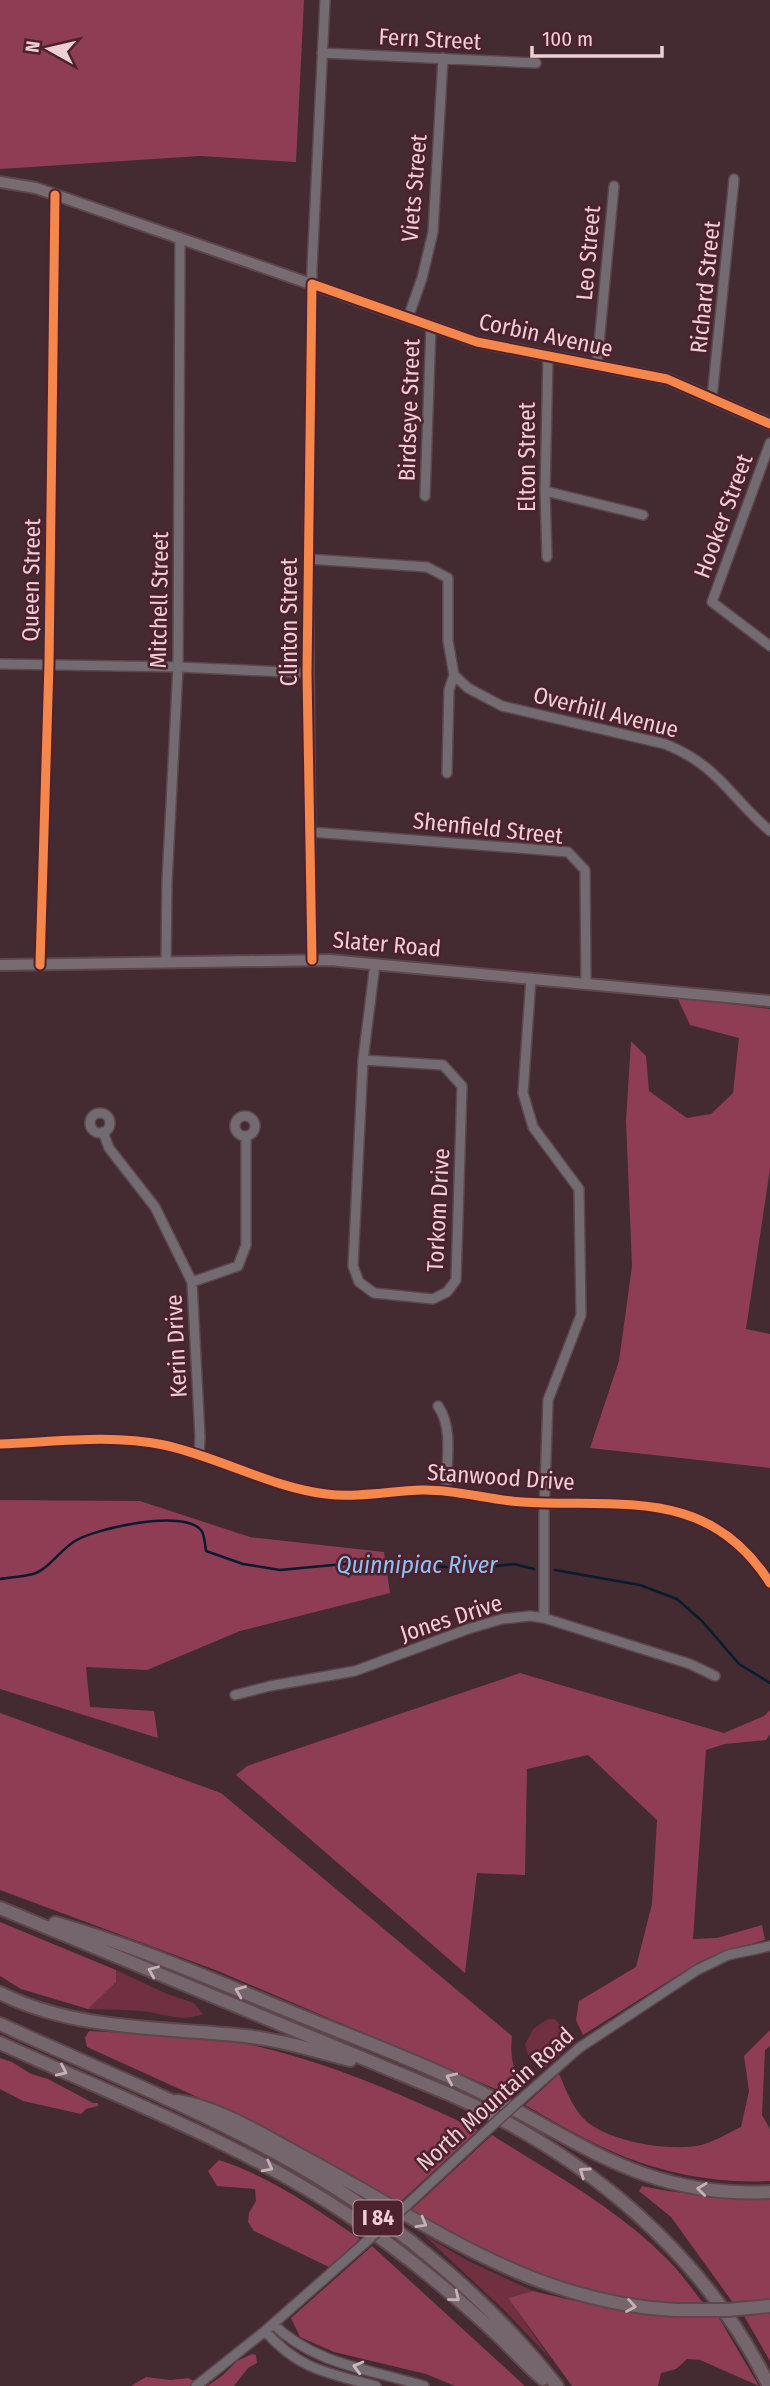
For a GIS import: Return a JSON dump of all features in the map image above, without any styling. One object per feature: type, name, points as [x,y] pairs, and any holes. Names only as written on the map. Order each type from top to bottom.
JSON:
[{"type":"highway","points":[[0,1908],[449,2094],[544,2146],[603,2186],[662,2237],[692,2268],[718,2300],[752,2353],[769,2386]]},
{"type":"highway","points":[[19,1916],[70,1927],[176,1965],[429,2068],[512,2107],[599,2157],[638,2173],[696,2188],[770,2192]]},
{"type":"highway","points":[[0,1993],[30,2006],[77,2019],[264,2039],[374,2063]]},
{"type":"highway","name":"I 84","points":[[0,2024],[278,2154],[373,2213],[475,2297],[513,2334],[555,2386]]},
{"type":"highway","points":[[0,2043],[227,2147],[314,2194],[372,2232],[433,2279],[555,2386]]},
{"type":"highway","points":[[163,2098],[197,2104],[253,2130],[471,2251],[516,2273],[597,2299],[637,2307],[676,2311],[770,2306]]},
{"type":"main road","name":"Corbin Avenue","points":[[0,182],[23,185],[55,195],[477,342],[667,379],[770,424]]},
{"type":"main road","name":"Slater Road","points":[[0,965],[312,960],[770,1001]]},
{"type":"street","name":"Clinton Street","points":[[312,960],[307,673],[308,559],[312,284],[324,0]]},
{"type":"street","name":"Fern Street","points":[[322,53],[536,63]]},
{"type":"street","name":"Viets Street","points":[[408,318],[433,232],[443,58]]},
{"type":"street","name":"Richard Street","points":[[712,398],[734,179]]},
{"type":"street","name":"Leo Street","points":[[597,365],[614,186]]},
{"type":"street","name":"Queen Street","points":[[40,965],[50,664],[55,195]]},
{"type":"street","name":"Mitchell Street","points":[[166,962],[167,882],[178,667],[180,239]]},
{"type":"street","name":"Birdseye Street","points":[[425,496],[431,326]]},
{"type":"street","name":"Elton Street","points":[[547,557],[545,491],[548,357]]},
{"type":"street","name":"Hooker Street","points":[[770,443],[712,602],[770,646]]},
{"type":"street","points":[[545,491],[643,515]]},
{"type":"street","points":[[308,559],[427,567],[448,578],[448,640],[454,675],[449,690],[447,773]]},
{"type":"street","points":[[0,664],[178,667],[307,673]]},
{"type":"street","name":"Overhill Avenue","points":[[454,675],[468,688],[502,706],[682,750],[700,761],[724,782],[770,831]]},
{"type":"street","name":"Shenfield Street","points":[[310,832],[568,852],[585,870],[586,984]]},
{"type":"street","name":"Torkom Drive","points":[[363,1060],[443,1065],[462,1086],[456,1280],[447,1292],[433,1299],[374,1293],[359,1283],[353,1266],[363,1060],[374,964]]},
{"type":"street","points":[[531,978],[523,1093],[533,1127],[579,1189],[581,1315],[548,1400],[544,1618]]},
{"type":"street","name":"Kerin Drive","points":[[103,1132],[109,1149],[155,1207],[192,1282],[199,1456]]},
{"type":"street","points":[[192,1282],[238,1266],[246,1245],[246,1136]]},
{"type":"street","points":[[438,1406],[443,1412],[447,1428],[446,1490]]},
{"type":"street","name":"Stanwood Drive","points":[[0,1444],[121,1440],[166,1446],[254,1476],[341,1496],[446,1490],[515,1502],[631,1503],[664,1508],[696,1519],[727,1537],[748,1555],[770,1583]]},
{"type":"street","name":"Jones Drive","points":[[235,1695],[355,1671],[468,1629],[502,1619],[530,1616],[544,1618],[690,1664],[715,1676]]},
{"type":"street","name":"North Mountain Road","points":[[196,2386],[265,2331],[366,2242],[579,2048],[697,1970],[728,1955],[770,1946]]},
{"type":"street","points":[[273,2324],[290,2341],[308,2351],[424,2386]]},
{"type":"street","points":[[265,2331],[282,2350],[302,2363],[376,2386]]},
{"type":"shaded area","points":[[0,0],[304,0],[296,162],[200,156],[0,169]]},
{"type":"shaded area","points":[[677,997],[770,1009],[770,1169],[746,1329],[770,1334],[770,1468],[590,1448],[619,1361],[632,1266],[626,1121],[631,1041],[646,1056],[649,1091],[687,1118],[711,1114],[733,1093],[739,1038],[690,1025]]},
{"type":"shaded area","points":[[0,1500],[140,1501],[250,1537],[384,1552],[390,1593],[240,1631],[147,1670],[86,1667],[90,1707],[154,1711],[158,1738],[0,1689]]},
{"type":"shaded area","points":[[520,1673],[724,1733],[764,1716],[770,1710],[770,1734],[766,1740],[725,1744],[706,1750],[693,1939],[717,1938],[762,1925],[765,1940],[699,1962],[583,2035],[576,2020],[579,2001],[636,1967],[652,1904],[657,1820],[588,1755],[527,1769],[525,1875],[477,1873],[465,1973],[236,1775],[247,1766]]},
{"type":"shaded area","points":[[0,1713],[221,1793],[512,2036],[512,2060],[521,2082],[505,2093],[218,1971],[0,1890]]},
{"type":"shaded area","points":[[0,1922],[116,1970],[116,1982],[88,2009],[21,1989],[0,1976]]},
{"type":"shaded area","points":[[116,1970],[167,1994],[194,2003],[203,2014],[183,2018],[141,2011],[88,2009],[116,1982]]},
{"type":"shaded area","points":[[548,2019],[555,2019],[560,2025],[563,2052],[545,2068],[528,2055],[525,2044],[534,2028]]},
{"type":"shaded area","points":[[770,2030],[770,2046],[765,2050],[762,2115],[770,2129],[770,2181],[709,2179],[649,2165],[600,2146],[525,2105],[559,2074],[577,2111],[586,2121],[610,2135],[658,2146],[688,2147],[706,2144],[741,2127],[749,2091],[744,2056]]},
{"type":"shaded area","points":[[89,2031],[200,2038],[292,2055],[346,2073],[478,2130],[398,2204],[239,2116],[87,2047],[85,2038]]},
{"type":"shaded area","points":[[0,2058],[98,2103],[98,2106],[86,2109],[81,2114],[23,2101],[0,2089]]},
{"type":"shaded area","points":[[492,2135],[628,2224],[668,2260],[706,2306],[621,2299],[580,2290],[496,2260],[410,2211]]},
{"type":"shaded area","points":[[219,2160],[275,2184],[360,2239],[329,2267],[254,2231],[248,2222],[249,2213],[256,2201],[255,2189],[217,2186],[208,2171]]},
{"type":"shaded area","points":[[642,2186],[706,2196],[770,2196],[770,2301],[734,2304],[671,2217],[639,2191]]},
{"type":"shaded area","points":[[424,2235],[468,2261],[533,2291],[508,2298],[550,2358],[504,2310]]},
{"type":"shaded area","points":[[372,2246],[525,2386],[455,2386],[426,2374],[334,2352],[300,2337],[291,2318]]},
{"type":"shaded area","points":[[533,2291],[625,2311],[719,2318],[759,2386],[700,2360],[687,2359],[676,2369],[661,2373],[658,2386],[572,2386],[508,2298]]},
{"type":"shaded area","points":[[770,2313],[770,2361],[744,2316]]},
{"type":"shaded area","points":[[252,2354],[256,2355],[257,2363],[248,2368],[234,2386],[207,2386],[237,2361]]},
{"type":"shaded area","points":[[146,2377],[170,2380],[188,2378],[194,2381],[195,2386],[131,2386]]},
{"type":"waterway","name":"Quinnipiac River","points":[[0,1579],[39,1572],[75,1541],[86,1536],[119,1526],[159,1521],[177,1521],[191,1524],[201,1530],[206,1551],[243,1564],[280,1570],[376,1561],[470,1569],[514,1564],[534,1569]]},
{"type":"waterway","name":"Quinnipiac River","points":[[555,1570],[640,1585],[677,1599],[702,1621],[739,1664],[770,1683]]},
{"type":"cycle path","points":[[40,965],[49,664],[55,195]]},
{"type":"cycle path","points":[[312,960],[307,673],[312,284],[477,342],[667,379],[770,424]]},
{"type":"cycle path","points":[[0,1444],[123,1440],[164,1445],[285,1485],[326,1494],[434,1490],[522,1502],[626,1504],[659,1508],[690,1516],[719,1530],[745,1552],[770,1583]]}]
